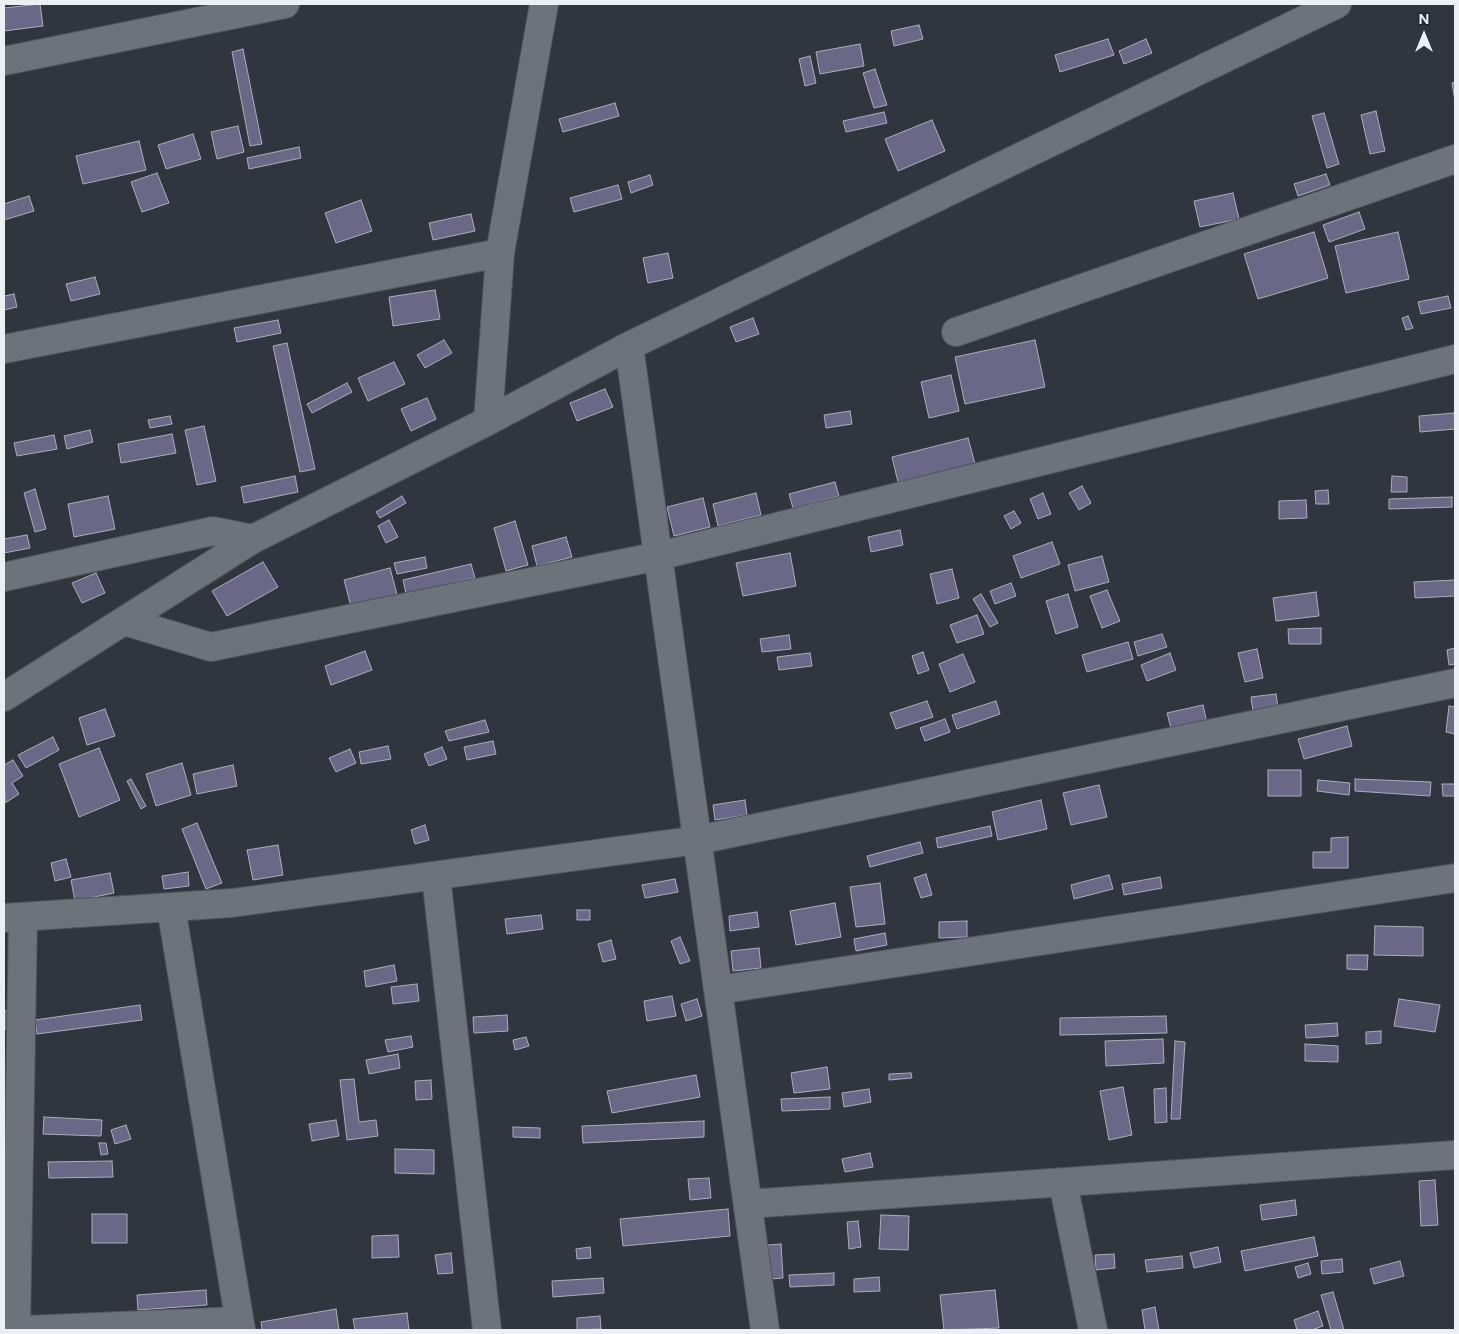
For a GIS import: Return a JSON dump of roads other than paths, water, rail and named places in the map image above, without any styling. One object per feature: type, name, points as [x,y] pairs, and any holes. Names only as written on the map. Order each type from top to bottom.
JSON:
[{"type":"street","points":[[4,61],[286,4]]},
{"type":"street","points":[[488,421],[500,253],[544,4]]},
{"type":"street","points":[[4,697],[253,538],[488,421],[629,346],[1337,4]]},
{"type":"street","points":[[956,332],[1455,160]]},
{"type":"street","points":[[4,349],[500,253]]},
{"type":"street","points":[[629,346],[765,1330]]},
{"type":"street","points":[[124,621],[211,647],[658,556],[1455,358]]},
{"type":"street","points":[[4,577],[213,531],[253,538]]},
{"type":"street","points":[[16,1330],[13,917],[232,903],[698,840],[1455,683]]},
{"type":"street","points":[[436,876],[487,1330]]},
{"type":"street","points":[[718,990],[1455,878]]},
{"type":"street","points":[[25,1330],[240,1326],[171,907]]},
{"type":"street","points":[[748,1204],[1455,1155]]},
{"type":"street","points":[[1064,1183],[1093,1330]]}]
